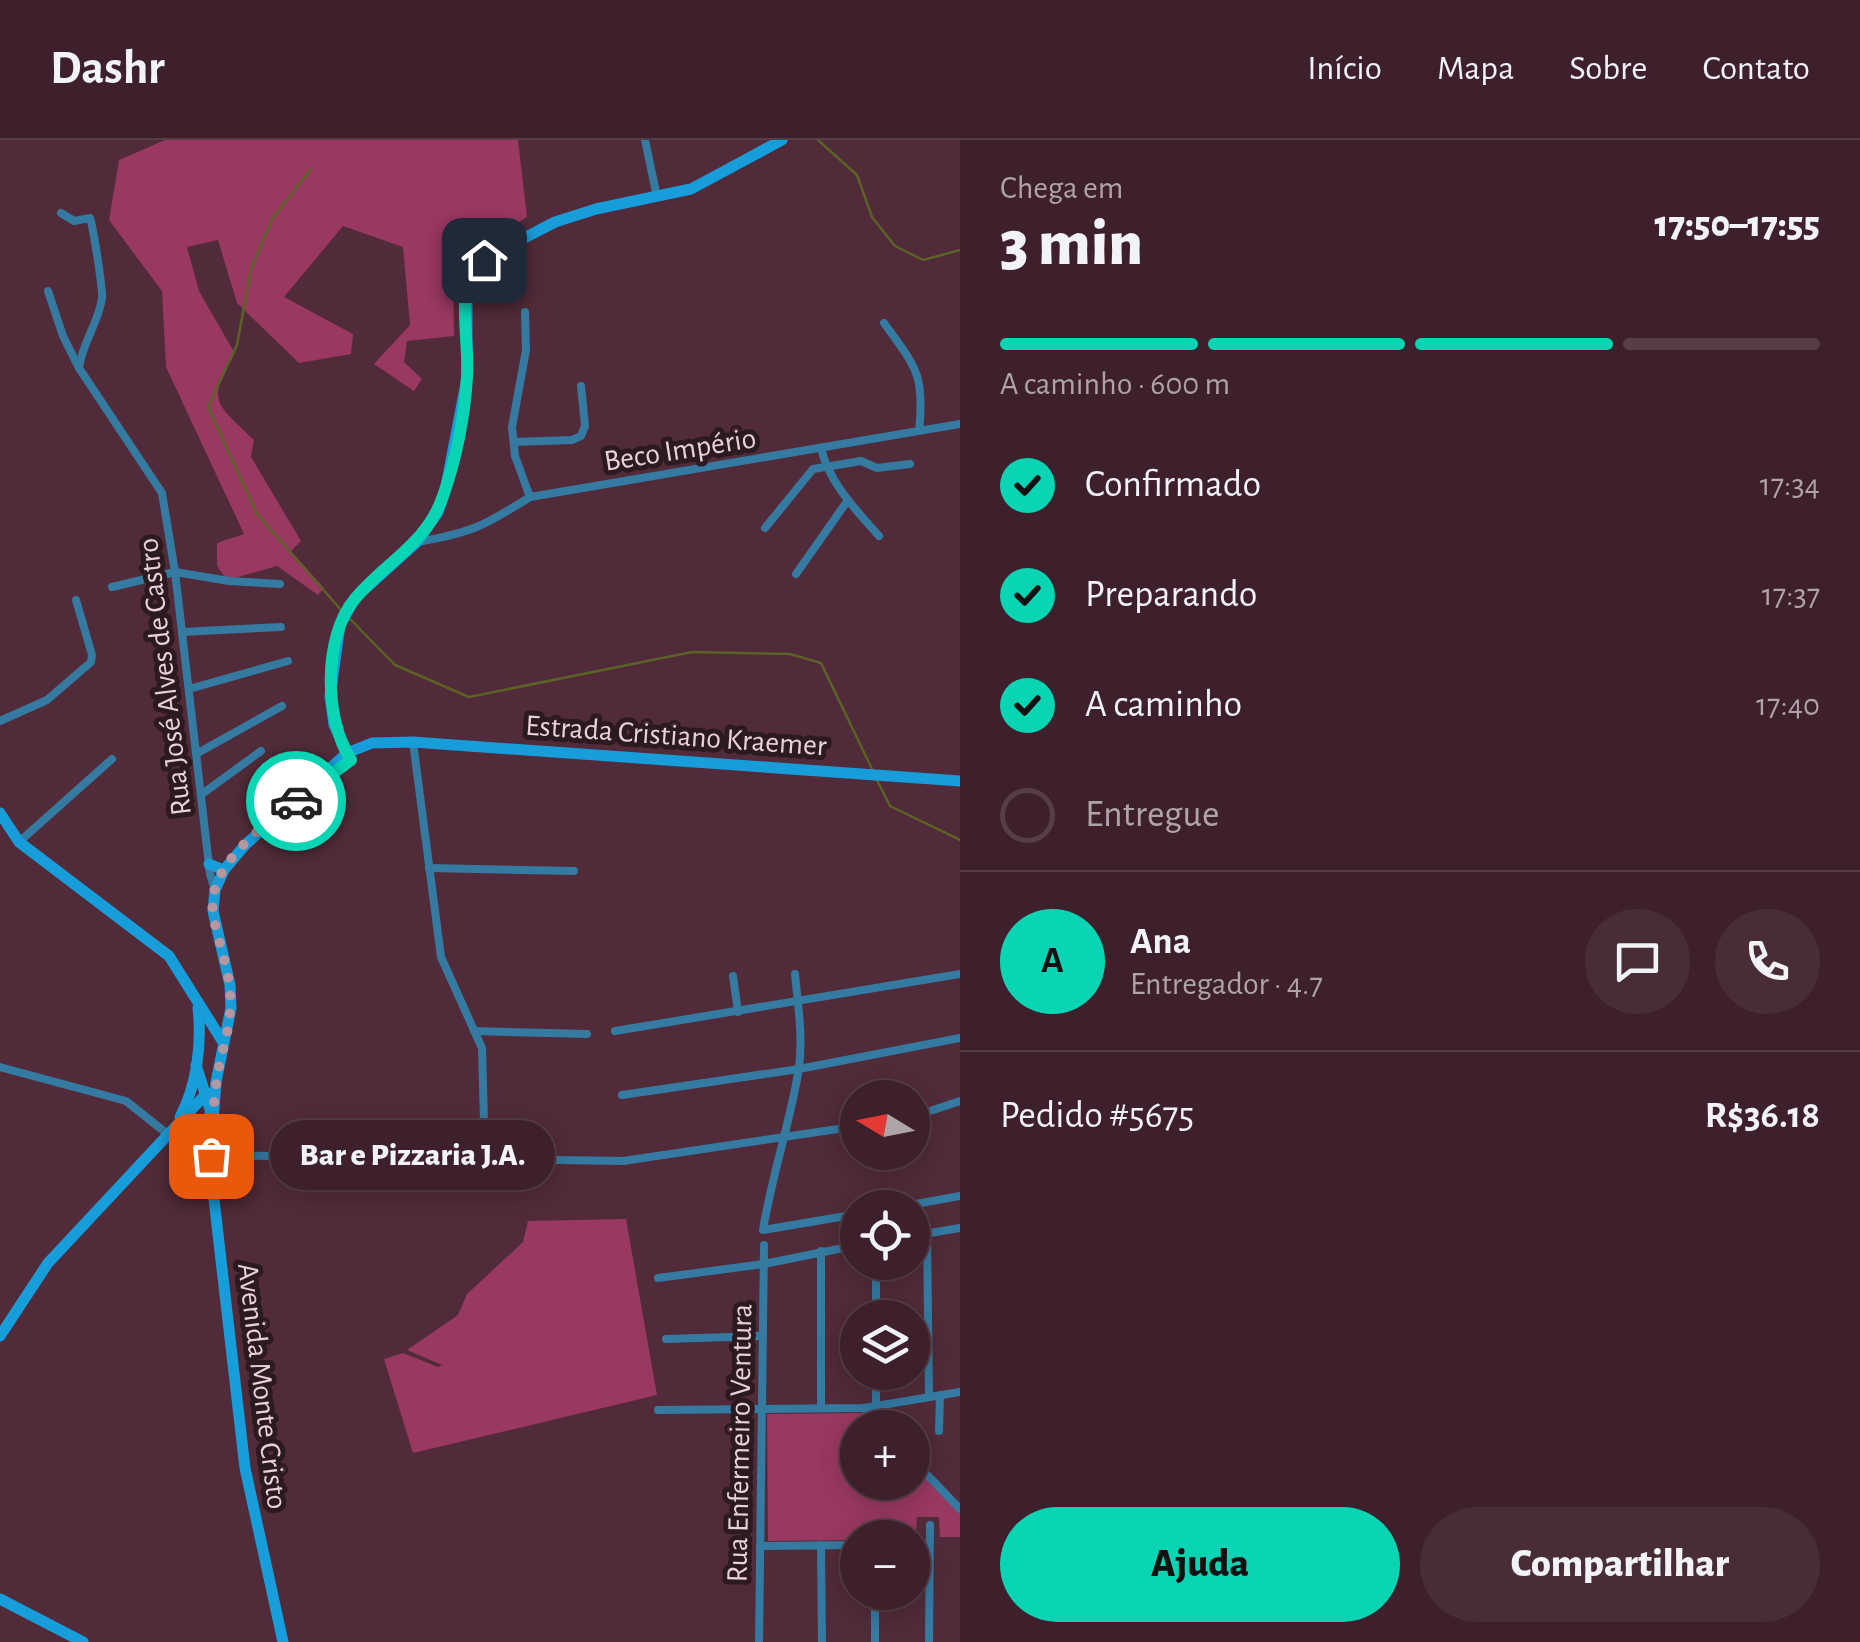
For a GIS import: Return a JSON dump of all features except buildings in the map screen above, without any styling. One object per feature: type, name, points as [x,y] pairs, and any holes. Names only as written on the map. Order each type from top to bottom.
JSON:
[{"type":"main road","points":[[334,764],[336,730],[331,686],[340,625],[355,598],[417,542],[438,512],[458,435],[467,378],[467,290],[473,269],[555,222],[596,208],[691,189],[782,140]]},
{"type":"main road","points":[[336,730],[372,743]]},
{"type":"main road","points":[[336,730],[349,756]]},
{"type":"main road","name":"Estrada Cristiano Kraemer","points":[[292,804],[334,764],[372,743],[413,742],[960,781]]},
{"type":"main road","name":"Estrada Cristiano Kraemer","points":[[219,880],[245,845],[349,756],[389,744]]},
{"type":"main road","points":[[0,813],[19,842],[156,944],[181,970],[222,1036],[223,1047]]},
{"type":"main road","points":[[208,864],[219,880],[213,911],[230,985],[230,1019],[223,1047]]},
{"type":"main road","points":[[170,1136],[189,1097],[196,1065],[197,999]]},
{"type":"main road","points":[[199,1043],[230,1019]]},
{"type":"main road","name":"Avenida Monte Cristo","points":[[223,1047],[216,1082],[211,1156],[245,1468],[283,1642]]},
{"type":"main road","name":"Avenida Monte Cristo","points":[[196,1065],[212,1134]]},
{"type":"main road","points":[[0,1336],[48,1263],[83,1222],[170,1136],[216,1082]]},
{"type":"main road","points":[[0,1599],[83,1642]]},
{"type":"street","points":[[645,140],[657,197]]},
{"type":"street","points":[[61,213],[74,221],[92,219],[102,298],[79,368]]},
{"type":"street","name":"Rua José Alves de Castro","points":[[48,291],[79,368],[162,493],[175,572],[208,864],[219,880]]},
{"type":"street","points":[[525,312],[526,350],[512,427],[530,496]]},
{"type":"street","points":[[884,323],[920,376],[919,431]]},
{"type":"street","points":[[514,442],[572,440],[581,436],[586,426],[582,386]]},
{"type":"street","name":"Beco Império","points":[[417,542],[482,528],[530,496],[960,424]]},
{"type":"street","points":[[821,448],[825,467],[880,536]]},
{"type":"street","points":[[764,528],[808,472],[862,462],[877,468],[910,464]]},
{"type":"street","points":[[796,574],[848,500]]},
{"type":"street","points":[[112,587],[175,572],[229,582],[280,584]]},
{"type":"street","points":[[0,721],[47,700],[91,662],[76,600]]},
{"type":"street","points":[[182,632],[282,626]]},
{"type":"street","points":[[189,689],[288,661]]},
{"type":"street","points":[[196,754],[282,706]]},
{"type":"street","points":[[413,742],[441,958],[482,1048],[486,1160]]},
{"type":"street","points":[[202,794],[260,751]]},
{"type":"street","points":[[19,842],[112,759]]},
{"type":"street","points":[[429,868],[574,871]]},
{"type":"street","points":[[794,974],[801,1035],[798,1068],[771,1178],[763,1230],[840,1217]]},
{"type":"street","points":[[615,1030],[960,974]]},
{"type":"street","points":[[734,976],[738,1012]]},
{"type":"street","points":[[474,1031],[587,1034]]},
{"type":"street","points":[[622,1095],[960,1038]]},
{"type":"street","points":[[0,1066],[126,1101],[170,1136]]},
{"type":"street","points":[[930,1111],[960,1102]]},
{"type":"street","points":[[211,1156],[623,1161],[840,1129]]},
{"type":"street","points":[[930,1201],[960,1196]]},
{"type":"street","points":[[930,1233],[960,1228]]},
{"type":"street","name":"Rua Enfermeiro Ventura","points":[[760,1642],[764,1245]]},
{"type":"street","points":[[658,1278],[764,1264],[840,1248]]},
{"type":"street","points":[[820,1251],[821,1407]]},
{"type":"street","points":[[928,1280],[929,1397]]},
{"type":"street","points":[[666,1338],[762,1336]]},
{"type":"street","points":[[876,1390],[876,1406]]},
{"type":"street","points":[[658,1410],[864,1408],[960,1392]]},
{"type":"street","points":[[939,1431],[940,1395]]},
{"type":"street","points":[[930,1478],[960,1509]]},
{"type":"street","points":[[821,1545],[822,1642]]},
{"type":"street","points":[[760,1546],[840,1545]]},
{"type":"street","points":[[875,1610],[875,1642]]},
{"type":"street","points":[[929,1610],[929,1642]]},
{"type":"shaded area","points":[[165,140],[518,140],[527,217],[463,257],[453,271],[454,336],[407,341],[404,362],[422,379],[414,391],[374,364],[410,325],[403,247],[343,226],[284,297],[353,334],[351,354],[299,363],[237,303],[218,240],[187,247],[199,291],[234,352],[220,382],[219,401],[254,440],[251,457],[301,541],[291,551],[324,588],[318,595],[277,566],[227,580],[217,566],[217,543],[244,534],[166,367],[162,291],[109,220],[119,160]]},
{"type":"shaded area","points":[[626,1219],[657,1395],[413,1453],[384,1359],[403,1353],[438,1367],[442,1365],[407,1350],[458,1315],[467,1294],[523,1242],[528,1221]]},
{"type":"shaded area","points":[[840,1413],[840,1500],[930,1500],[930,1482],[960,1513],[960,1537],[940,1537],[939,1517],[917,1517],[840,1520],[840,1540],[768,1541],[767,1414]]},
{"type":"waterway","points":[[818,140],[857,175],[872,217],[895,246],[923,260],[960,250]]},
{"type":"waterway","points":[[311,169],[272,219],[251,269],[237,345],[208,407],[257,514],[341,610]]},
{"type":"waterway","points":[[350,619],[395,665],[469,697],[692,652],[790,654],[821,663],[873,771]]},
{"type":"waterway","points":[[876,778],[890,806],[960,840]]},
{"type":"way so far","points":[[211,1156],[216,1082],[231,1008],[230,985],[213,911],[214,890],[224,870],[245,845],[296,801]]},
{"type":"place","name":"Bar e Pizzaria J.A.","points":[[211,1156]]},
{"type":"route","points":[[296,801],[351,760],[334,725],[330,696],[340,625],[355,598],[417,542],[438,512],[458,435],[467,378],[468,278],[484,260]]}]
